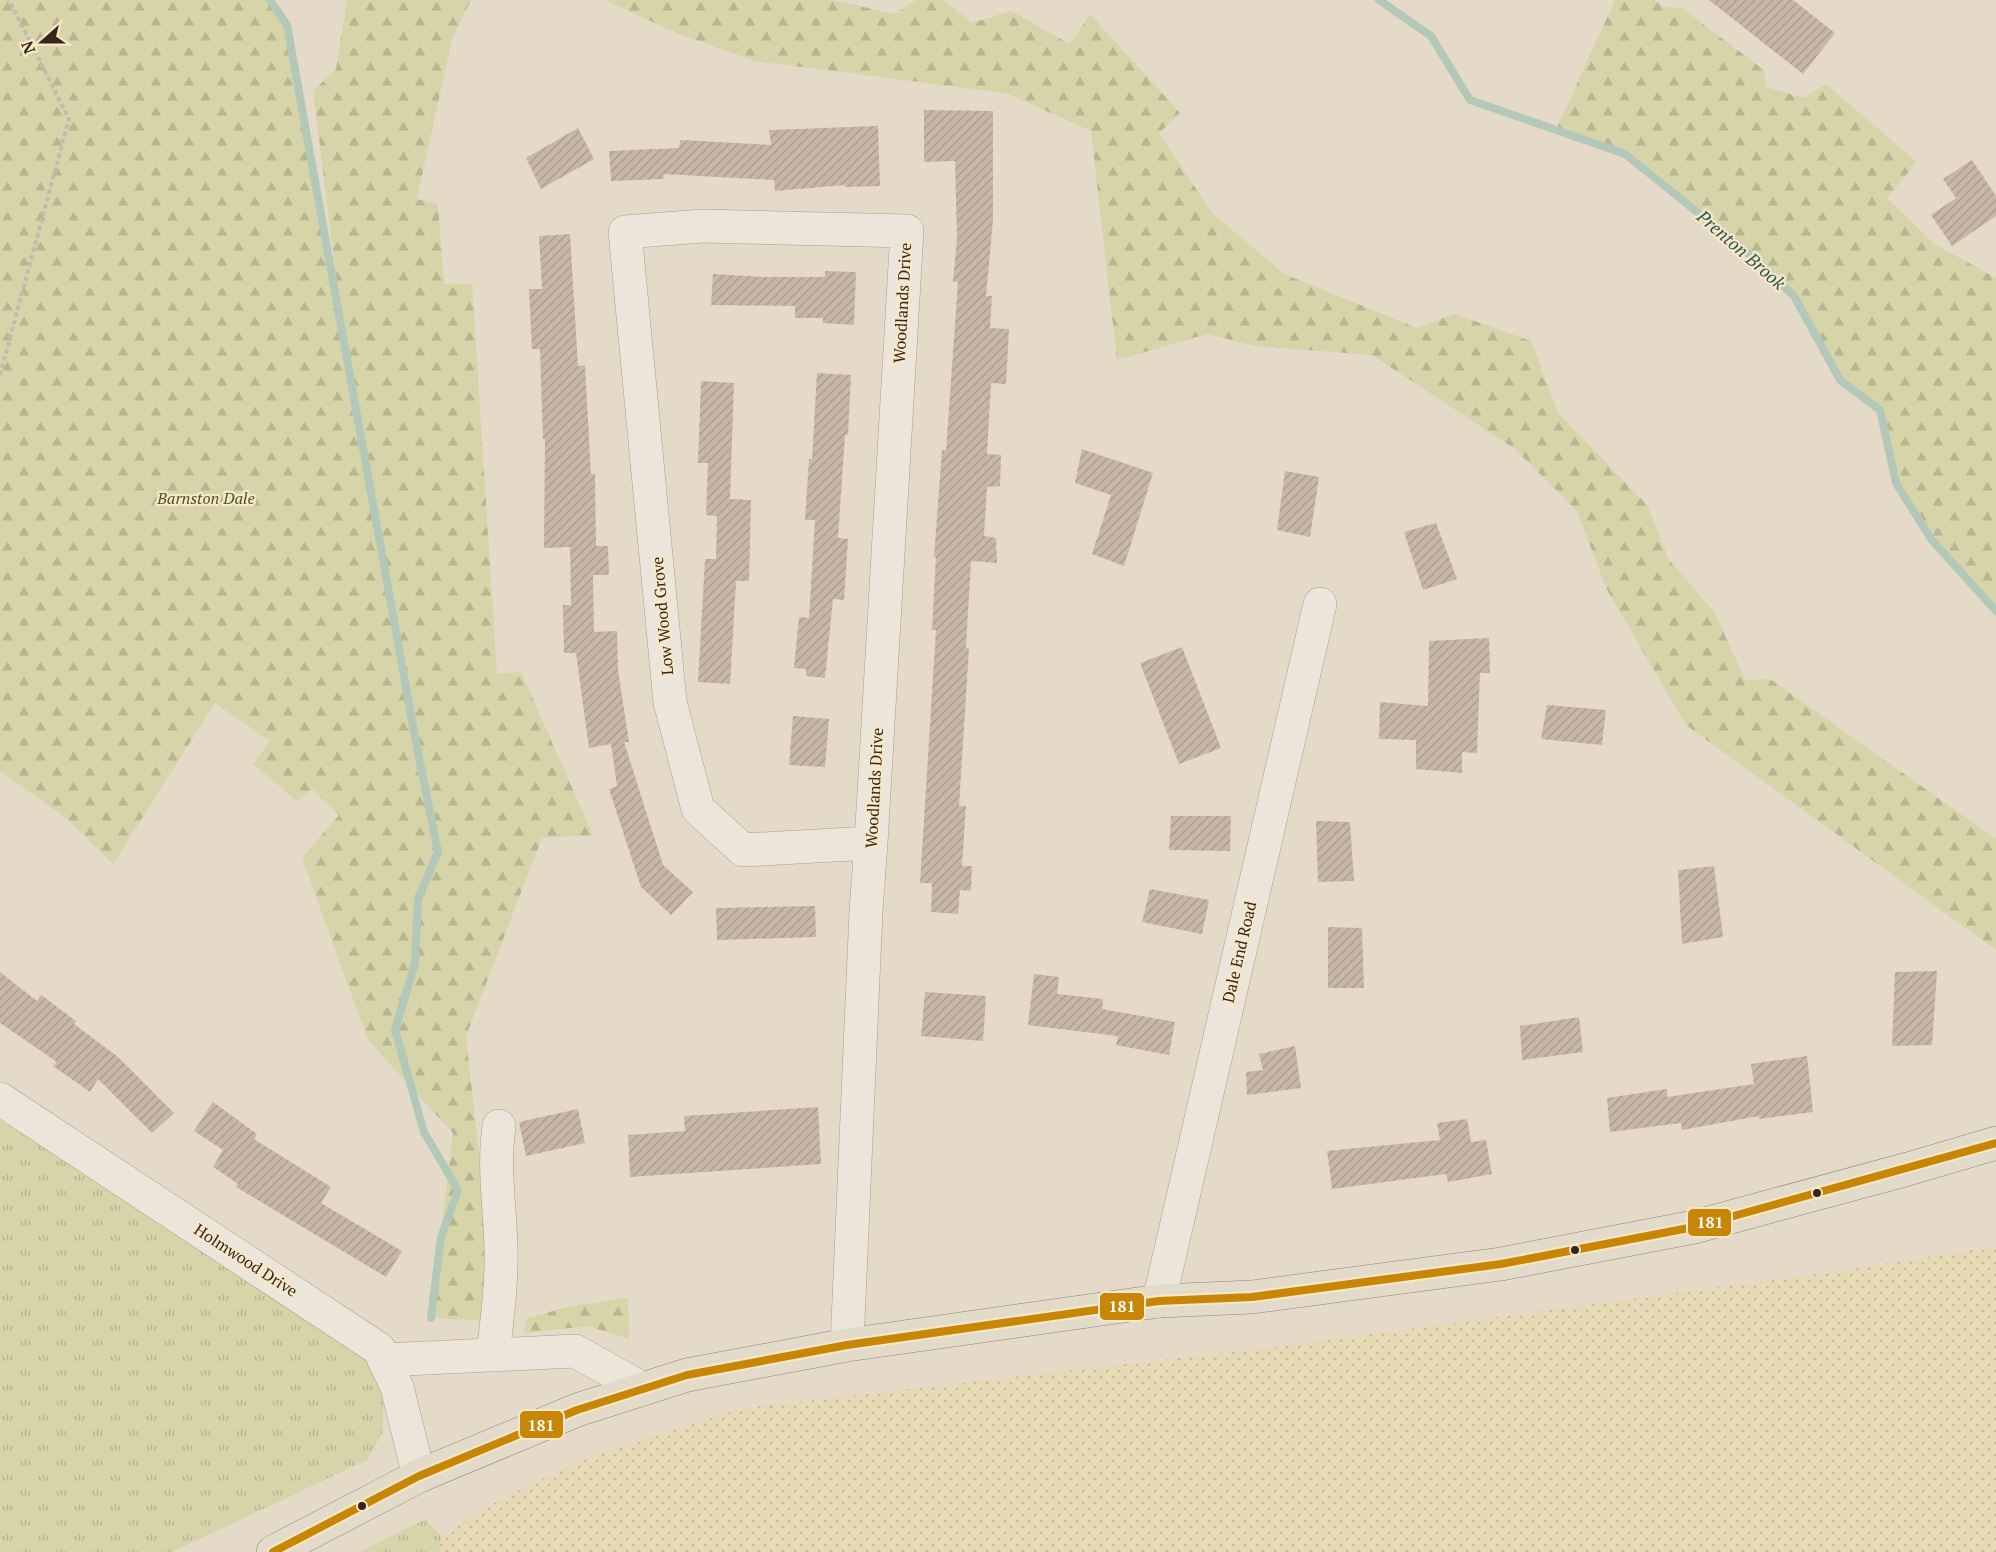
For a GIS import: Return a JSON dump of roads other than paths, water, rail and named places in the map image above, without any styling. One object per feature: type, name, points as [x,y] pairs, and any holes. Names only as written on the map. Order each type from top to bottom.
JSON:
[{"type":"main road","points":[[273,1552],[419,1476],[577,1410],[687,1375],[847,1345],[1159,1301],[1252,1297],[1501,1264],[1694,1227],[1996,1143]]},
{"type":"street","name":"Low Wood Grove","points":[[871,843],[743,850],[698,809],[670,702],[625,231],[703,226],[907,231]]},
{"type":"street","name":"Woodlands Drive","points":[[847,1345],[865,923],[907,231]]},
{"type":"street","name":"Dale End Road","points":[[1159,1301],[1320,604]]},
{"type":"street","name":"Holmwood Drive","points":[[0,1099],[380,1348],[397,1387],[419,1476]]},
{"type":"street","points":[[493,1355],[500,1294],[501,1250],[495,1149],[499,1126]]},
{"type":"street","points":[[384,1360],[575,1351],[644,1389]]},
{"type":"waterway","points":[[270,0],[287,25],[414,732],[438,852],[418,899],[415,963],[395,1030],[424,1132],[458,1190],[441,1237],[431,1318]]},
{"type":"waterway","name":"Prenton Brook","points":[[1379,0],[1431,36],[1470,100],[1625,154],[1743,249],[1794,296],[1840,380],[1880,410],[1896,483],[1931,539],[1996,611]]},
{"type":"park label","name":"Barnston Dale","points":[[206,498]]}]
